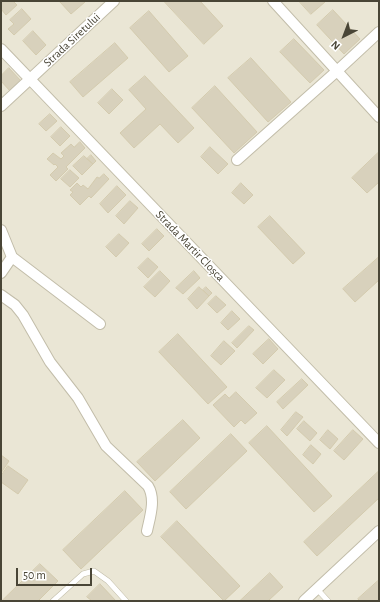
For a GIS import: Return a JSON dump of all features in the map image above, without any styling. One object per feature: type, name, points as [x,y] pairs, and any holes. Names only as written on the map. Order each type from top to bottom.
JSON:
[{"type":"street","name":"Strada Siretului","points":[[1,106],[114,1]]},
{"type":"street","points":[[273,1],[379,117]]},
{"type":"street","points":[[237,160],[379,32]]},
{"type":"street","name":"Strada Martir Cloșca","points":[[1,49],[29,80],[379,443]]},
{"type":"street","points":[[1,230],[12,257],[100,324]]},
{"type":"street","points":[[1,273],[12,257]]},
{"type":"street","points":[[1,295],[15,305],[23,315],[50,362],[78,398],[106,446],[152,493],[152,504],[147,531]]},
{"type":"street","points":[[304,601],[379,531]]},
{"type":"lane","points":[[53,601],[84,574],[94,571],[108,581],[126,601]]},
{"type":"lane","points":[[317,589],[328,601]]},
{"type":"shaded area","points":[[1,1],[379,1],[379,601],[1,601]]},
{"type":"building","points":[[13,1],[17,5],[6,15],[1,9],[1,2]]},
{"type":"building","points":[[164,1],[200,1],[223,26],[204,44]]},
{"type":"building","points":[[299,1],[323,1],[325,2],[311,14]]},
{"type":"building","points":[[60,2],[85,2],[71,14]]},
{"type":"building","points":[[22,9],[31,19],[14,35],[8,29],[14,24],[10,20]]},
{"type":"building","points":[[333,10],[360,39],[344,54],[317,25]]},
{"type":"building","points":[[149,11],[188,56],[169,72],[130,28]]},
{"type":"building","points":[[33,31],[46,45],[36,55],[23,41]]},
{"type":"building","points":[[294,39],[324,70],[310,83],[280,52]]},
{"type":"building","points":[[115,43],[128,58],[83,97],[70,82]]},
{"type":"building","points":[[251,58],[291,102],[268,122],[228,78]]},
{"type":"building","points":[[9,68],[21,81],[10,91],[1,81],[1,76]]},
{"type":"building","points":[[145,76],[194,128],[178,143],[160,124],[134,148],[120,133],[146,109],[129,90]]},
{"type":"building","points":[[215,86],[257,132],[234,153],[192,108]]},
{"type":"building","points":[[112,89],[123,100],[109,114],[98,103]]},
{"type":"building","points":[[50,114],[57,121],[46,131],[39,124]]},
{"type":"building","points":[[61,127],[70,136],[60,146],[51,137]]},
{"type":"building","points":[[80,142],[85,148],[66,167],[68,169],[56,181],[50,175],[58,167],[47,159],[53,153],[61,159],[64,156],[61,153],[71,144],[74,147]]},
{"type":"building","points":[[210,147],[228,164],[218,174],[201,157]]},
{"type":"building","points":[[379,152],[379,182],[367,193],[352,178]]},
{"type":"building","points":[[91,155],[96,161],[93,164],[87,159]]},
{"type":"building","points":[[84,156],[93,164],[82,175],[73,166]]},
{"type":"building","points":[[70,170],[79,178],[70,187],[61,179]]},
{"type":"building","points":[[104,174],[109,179],[91,198],[89,196],[80,205],[70,195],[73,192],[70,190],[77,183],[81,187],[83,185],[88,189],[97,177],[99,178]]},
{"type":"building","points":[[241,183],[253,195],[244,204],[232,193]]},
{"type":"building","points":[[117,186],[126,195],[108,213],[100,204]]},
{"type":"building","points":[[130,201],[138,208],[124,224],[116,216]]},
{"type":"building","points":[[270,216],[305,253],[293,264],[258,227]]},
{"type":"building","points":[[157,229],[164,236],[149,251],[142,244]]},
{"type":"building","points":[[119,234],[129,243],[116,257],[106,247]]},
{"type":"building","points":[[379,257],[379,280],[355,302],[343,289]]},
{"type":"building","points":[[148,258],[158,267],[148,278],[138,268]]},
{"type":"building","points":[[160,271],[170,281],[155,297],[144,287]]},
{"type":"building","points":[[194,271],[200,278],[183,294],[176,288]]},
{"type":"building","points":[[199,287],[209,296],[197,309],[188,299]]},
{"type":"building","points":[[206,287],[212,293],[209,296],[203,290]]},
{"type":"building","points":[[216,296],[226,305],[217,313],[208,304]]},
{"type":"building","points":[[232,311],[240,319],[228,330],[221,323]]},
{"type":"building","points":[[249,326],[254,330],[237,348],[232,343]]},
{"type":"building","points":[[178,334],[227,387],[208,404],[159,352]]},
{"type":"building","points":[[269,339],[278,349],[263,364],[253,354]]},
{"type":"building","points":[[224,341],[235,351],[221,365],[211,356]]},
{"type":"building","points":[[274,370],[285,380],[267,398],[256,388]]},
{"type":"building","points":[[302,379],[308,385],[283,409],[277,402]]},
{"type":"building","points":[[236,392],[257,413],[245,424],[241,420],[234,427],[213,405],[225,394],[229,398]]},
{"type":"building","points":[[296,412],[303,417],[287,436],[281,430]]},
{"type":"building","points":[[183,420],[200,438],[155,481],[137,462]]},
{"type":"building","points":[[304,421],[317,433],[310,441],[297,429]]},
{"type":"building","points":[[267,426],[332,496],[314,512],[249,443]]},
{"type":"building","points":[[328,430],[338,439],[330,449],[320,440]]},
{"type":"building","points":[[353,430],[363,439],[344,460],[334,451]]},
{"type":"building","points":[[231,434],[247,451],[186,509],[170,492]]},
{"type":"building","points":[[311,445],[321,454],[313,464],[303,455]]},
{"type":"building","points":[[1,455],[9,461],[1,473]]},
{"type":"building","points":[[8,466],[28,480],[18,494],[1,482],[1,476]]},
{"type":"building","points":[[379,471],[379,498],[317,556],[304,542]]},
{"type":"building","points":[[125,491],[143,510],[81,569],[63,550]]},
{"type":"building","points":[[177,521],[240,586],[224,601],[161,537]]},
{"type":"building","points":[[40,564],[58,581],[38,601],[2,601]]},
{"type":"building","points":[[270,573],[283,587],[268,601],[240,601]]},
{"type":"building","points":[[379,580],[379,601],[360,601],[358,599]]},
{"type":"building","points":[[100,584],[116,601],[92,601],[87,597]]}]
